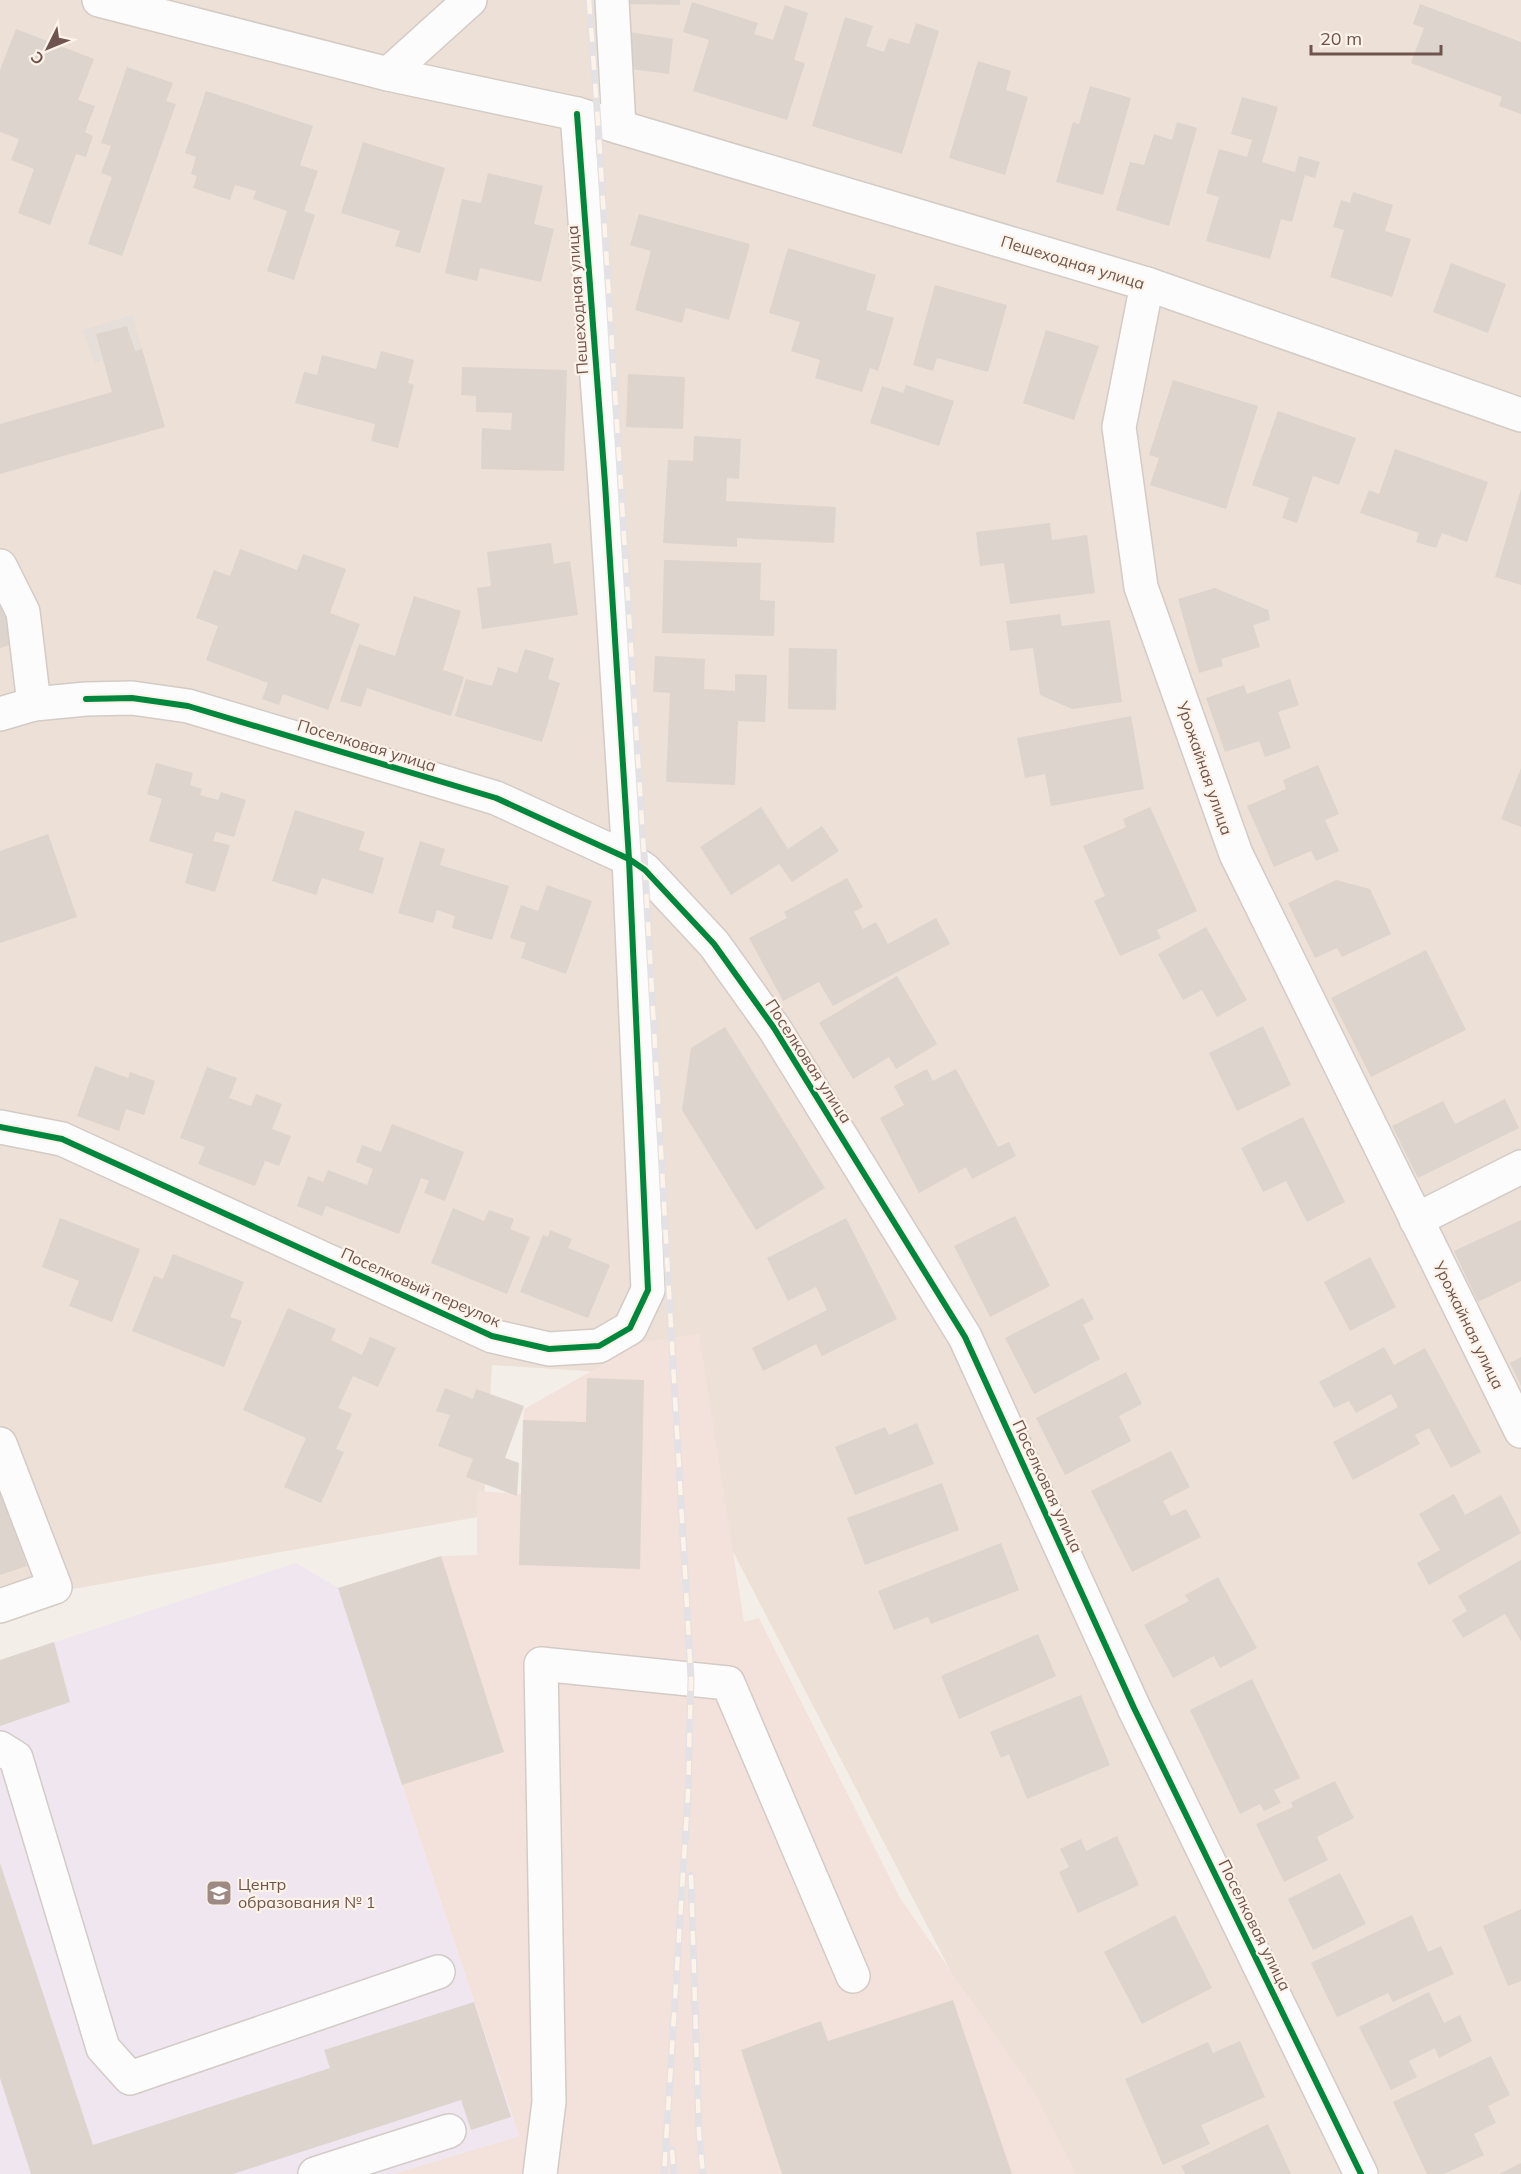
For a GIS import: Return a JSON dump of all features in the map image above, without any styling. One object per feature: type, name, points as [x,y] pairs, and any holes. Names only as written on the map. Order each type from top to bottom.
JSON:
[{"type":"street","name":"Пешеходная улица","points":[[99,0],[388,74],[577,114],[619,126],[1147,284],[1521,415]]},
{"type":"street","points":[[388,74],[470,0]]},
{"type":"street","points":[[612,0],[619,126]]},
{"type":"street","name":"Пешеходная улица","points":[[577,114],[605,483],[629,859]]},
{"type":"street","name":"Урожайная улица","points":[[1147,284],[1119,427],[1141,586],[1236,854],[1521,1431]]},
{"type":"street","points":[[0,566],[23,612],[34,704]]},
{"type":"street","name":"Поселковая улица","points":[[0,714],[34,704],[86,699],[132,698],[188,706],[496,798],[629,859],[645,870],[714,944],[774,1028],[965,1337],[1134,1708],[1361,2174]]},
{"type":"street","name":"Поселковый переулок","points":[[0,1127],[62,1139],[492,1335],[549,1349],[599,1346],[630,1328],[648,1290],[629,859]]},
{"type":"street","points":[[1416,1220],[1521,1167]]},
{"type":"street","points":[[0,1606],[55,1587],[8,1440]]},
{"type":"street","points":[[540,2174],[549,2102],[542,1664],[728,1683],[853,1977]]},
{"type":"street","points":[[0,1748],[16,1758],[102,2048],[130,2078],[438,1972]]},
{"type":"street","points":[[315,2174],[449,2131]]},
{"type":"shaded area","points":[[0,0],[1521,0],[1521,2174],[1056,2174],[713,1513],[695,1378],[492,1365],[483,1516],[56,1592],[0,1613]]},
{"type":"shaded area","points":[[132,315],[142,349],[94,363],[83,330]]},
{"type":"shaded area","points":[[699,1334],[744,1622],[759,1618],[900,1898],[1034,2091],[1076,2174],[393,2174],[519,2136],[338,1588],[441,1556],[477,1555],[477,1491],[521,1494],[524,1409],[643,1342]]},
{"type":"shaded area","name":"Центр образования № 1","points":[[296,1563],[338,1588],[519,2136],[393,2174],[0,2174],[0,1660]]},
{"type":"building","points":[[622,0],[680,0],[680,5],[622,4]]},
{"type":"building","points":[[692,2],[758,23],[754,34],[773,40],[785,5],[808,13],[794,60],[805,63],[787,120],[693,91],[709,40],[683,32]]},
{"type":"building","points":[[1420,4],[1521,42],[1521,114],[1499,106],[1502,97],[1411,63],[1424,28],[1413,24]]},
{"type":"building","points":[[845,17],[873,26],[866,46],[884,52],[889,38],[909,44],[916,23],[939,31],[902,154],[812,126]]},
{"type":"building","points":[[16,29],[94,59],[78,100],[95,106],[85,132],[93,136],[86,157],[76,154],[50,225],[18,213],[34,169],[11,160],[19,139],[0,132],[0,70]]},
{"type":"building","points":[[629,32],[673,39],[669,74],[624,68]]},
{"type":"building","points":[[978,61],[1011,71],[1006,90],[1028,97],[1005,175],[949,158]]},
{"type":"building","points":[[127,67],[173,83],[166,101],[176,104],[122,256],[88,244],[112,177],[101,173],[111,146],[101,143]]},
{"type":"building","points":[[1090,86],[1131,98],[1103,195],[1056,182],[1073,122],[1079,124]]},
{"type":"building","points":[[206,91],[313,126],[300,165],[318,171],[304,211],[315,215],[294,280],[267,271],[287,211],[253,199],[256,191],[235,185],[230,200],[193,188],[197,176],[191,174],[196,157],[185,153]]},
{"type":"building","points":[[1242,97],[1278,107],[1262,162],[1295,172],[1299,156],[1320,162],[1315,178],[1305,175],[1292,222],[1281,219],[1270,259],[1206,241],[1219,197],[1206,193],[1219,149],[1247,157],[1252,140],[1231,134]]},
{"type":"building","points":[[1177,122],[1197,128],[1169,226],[1116,210],[1130,162],[1144,165],[1154,134],[1172,140]]},
{"type":"building","points":[[363,142],[445,168],[420,253],[395,246],[400,231],[341,213]]},
{"type":"building","points":[[488,173],[543,186],[534,224],[554,229],[541,282],[480,268],[477,281],[445,273],[462,199],[481,203]]},
{"type":"building","points":[[1353,192],[1393,205],[1385,231],[1411,239],[1392,297],[1330,277],[1344,230],[1333,227],[1341,200],[1350,203]]},
{"type":"building","points":[[639,214],[750,244],[729,320],[686,308],[682,323],[635,310],[651,251],[630,245]]},
{"type":"building","points":[[788,248],[876,275],[866,310],[894,318],[878,371],[870,368],[862,392],[815,378],[820,360],[791,351],[800,322],[769,313]]},
{"type":"building","points":[[1451,263],[1506,284],[1488,333],[1433,312]]},
{"type":"building","points":[[935,285],[1007,305],[988,372],[937,358],[933,371],[913,365]]},
{"type":"building","points":[[127,326],[135,351],[142,349],[165,427],[0,474],[0,424],[112,392],[96,334]]},
{"type":"building","points":[[1046,330],[1099,346],[1074,420],[1023,403]]},
{"type":"building","points":[[381,351],[414,360],[408,383],[414,385],[398,448],[371,441],[375,424],[295,403],[304,372],[317,375],[322,355],[376,369]]},
{"type":"building","points":[[462,367],[567,370],[564,471],[481,469],[482,428],[511,430],[512,413],[476,412],[476,396],[461,395]]},
{"type":"building","points":[[628,374],[685,377],[683,429],[626,427]]},
{"type":"building","points":[[1173,380],[1258,406],[1226,509],[1150,485],[1159,458],[1149,455]]},
{"type":"building","points":[[906,385],[954,401],[939,446],[870,423],[882,386],[903,393]]},
{"type":"building","points":[[1278,411],[1356,438],[1339,485],[1313,476],[1297,523],[1282,518],[1289,498],[1252,485]]},
{"type":"building","points":[[694,436],[741,439],[739,479],[727,478],[726,501],[836,507],[834,543],[737,538],[737,547],[663,543],[668,460],[693,461]]},
{"type":"building","points":[[1395,449],[1488,482],[1467,542],[1442,533],[1436,548],[1416,542],[1419,533],[1360,513],[1369,490],[1379,494]]},
{"type":"building","points":[[1521,489],[1521,585],[1495,577]]},
{"type":"building","points":[[1050,523],[1052,540],[1087,535],[1095,593],[1010,604],[1004,563],[980,566],[976,532]]},
{"type":"building","points":[[551,543],[554,564],[570,561],[578,615],[482,629],[477,588],[491,586],[487,552]]},
{"type":"building","points":[[240,549],[297,570],[303,554],[346,569],[330,613],[360,624],[328,710],[283,694],[279,705],[262,699],[268,683],[206,660],[218,626],[196,618],[214,570],[230,576]]},
{"type":"building","points":[[664,560],[761,563],[760,600],[775,601],[774,636],[662,633]]},
{"type":"building","points":[[1215,588],[1268,610],[1270,620],[1253,625],[1260,647],[1221,659],[1223,666],[1199,673],[1178,599]]},
{"type":"building","points":[[414,596],[461,611],[443,670],[464,677],[451,716],[367,688],[361,707],[340,701],[359,644],[395,656]]},
{"type":"building","points":[[0,598],[15,643],[0,648]]},
{"type":"building","points":[[1060,614],[1062,626],[1110,620],[1122,702],[1072,709],[1040,695],[1033,648],[1010,651],[1006,621]]},
{"type":"building","points":[[789,648],[837,649],[836,710],[788,709]]},
{"type":"building","points":[[525,649],[554,658],[548,679],[560,683],[542,742],[455,716],[466,679],[492,686],[498,667],[517,673]]},
{"type":"building","points":[[655,656],[705,659],[704,689],[735,691],[735,674],[767,675],[765,722],[738,721],[735,785],[666,782],[670,693],[653,692]]},
{"type":"building","points":[[1290,679],[1299,705],[1278,712],[1291,748],[1265,757],[1259,741],[1225,752],[1206,698],[1244,685],[1247,694]]},
{"type":"building","points":[[1131,716],[1144,789],[1051,806],[1045,774],[1025,778],[1017,738]]},
{"type":"building","points":[[156,763],[193,773],[190,785],[202,789],[200,795],[218,800],[221,792],[246,800],[234,837],[216,832],[213,841],[230,845],[215,892],[185,883],[193,854],[149,841],[162,799],[147,794]]},
{"type":"building","points":[[1318,765],[1339,814],[1325,820],[1339,851],[1316,861],[1311,851],[1274,867],[1247,806],[1286,789],[1283,780]]},
{"type":"building","points":[[1521,768],[1521,827],[1501,819]]},
{"type":"building","points":[[761,807],[788,849],[822,826],[839,851],[792,882],[779,864],[731,895],[700,847]]},
{"type":"building","points":[[1150,807],[1197,911],[1157,930],[1161,938],[1120,956],[1094,901],[1105,896],[1083,846],[1126,827],[1123,819]]},
{"type":"building","points":[[295,810],[365,832],[359,850],[384,858],[373,894],[322,878],[316,895],[272,881]]},
{"type":"building","points":[[48,834],[77,917],[0,943],[0,851]]},
{"type":"building","points":[[420,841],[445,849],[440,865],[509,886],[492,940],[452,928],[455,916],[437,910],[433,923],[398,913]]},
{"type":"building","points":[[847,878],[863,907],[854,912],[863,929],[876,922],[888,944],[936,918],[950,944],[833,1006],[819,982],[783,1001],[749,938],[787,918],[784,912]]},
{"type":"building","points":[[1336,880],[1370,889],[1391,934],[1342,957],[1337,948],[1315,958],[1288,903]]},
{"type":"building","points":[[547,885],[592,901],[566,974],[521,958],[526,943],[510,938],[521,905],[538,911]]},
{"type":"building","points":[[1206,927],[1247,1000],[1217,1017],[1202,990],[1183,1000],[1158,954]]},
{"type":"building","points":[[1426,950],[1466,1030],[1371,1077],[1331,998]]},
{"type":"building","points":[[897,976],[937,1044],[896,1069],[889,1057],[853,1079],[819,1023]]},
{"type":"building","points":[[1263,1026],[1291,1085],[1237,1111],[1209,1053]]},
{"type":"building","points":[[725,1027],[825,1188],[756,1230],[682,1110],[691,1048]]},
{"type":"building","points":[[95,1066],[128,1078],[130,1072],[155,1081],[144,1115],[126,1109],[119,1131],[77,1116]]},
{"type":"building","points":[[207,1067],[237,1078],[229,1098],[251,1106],[256,1094],[282,1104],[272,1129],[291,1136],[279,1166],[265,1161],[255,1186],[198,1164],[205,1147],[180,1138]]},
{"type":"building","points":[[927,1069],[933,1081],[956,1069],[998,1147],[1009,1142],[1016,1156],[972,1179],[966,1167],[919,1193],[880,1118],[904,1105],[894,1086]]},
{"type":"building","points":[[1505,1099],[1519,1128],[1418,1178],[1392,1126],[1443,1101],[1455,1124]]},
{"type":"building","points":[[1303,1117],[1345,1202],[1307,1222],[1286,1181],[1263,1192],[1241,1148]]},
{"type":"building","points":[[392,1124],[464,1152],[445,1201],[424,1193],[429,1181],[421,1178],[399,1234],[326,1206],[322,1216],[297,1206],[308,1176],[323,1182],[328,1170],[367,1185],[373,1169],[356,1162],[362,1145],[381,1152]]},
{"type":"building","points":[[453,1208],[484,1221],[489,1210],[514,1219],[510,1229],[530,1237],[507,1294],[431,1263]]},
{"type":"building","points":[[1015,1216],[1050,1286],[990,1317],[954,1246]]},
{"type":"building","points":[[60,1218],[140,1249],[112,1322],[69,1306],[79,1281],[42,1267]]},
{"type":"building","points":[[846,1218],[897,1319],[822,1356],[816,1344],[763,1371],[752,1348],[827,1310],[816,1287],[788,1301],[767,1258]]},
{"type":"building","points":[[1521,1220],[1521,1281],[1478,1302],[1454,1251]]},
{"type":"building","points":[[550,1230],[572,1239],[568,1248],[610,1265],[588,1318],[520,1292],[543,1235],[548,1237]]},
{"type":"building","points":[[173,1254],[244,1282],[230,1317],[242,1321],[224,1367],[132,1331],[154,1276],[163,1279]]},
{"type":"building","points":[[1370,1257],[1396,1307],[1350,1331],[1324,1282]]},
{"type":"building","points":[[1083,1298],[1094,1319],[1083,1325],[1100,1359],[1034,1394],[1005,1338]]},
{"type":"building","points":[[288,1308],[336,1329],[331,1340],[362,1355],[370,1337],[396,1348],[378,1387],[353,1376],[338,1408],[352,1414],[336,1449],[344,1452],[321,1503],[284,1487],[306,1438],[243,1410]]},
{"type":"building","points":[[1384,1347],[1394,1365],[1425,1348],[1481,1452],[1451,1468],[1429,1428],[1415,1435],[1420,1444],[1353,1480],[1333,1442],[1398,1407],[1391,1394],[1356,1413],[1349,1401],[1334,1408],[1319,1382]]},
{"type":"building","points":[[1521,1357],[1521,1386],[1510,1363]]},
{"type":"building","points":[[1126,1372],[1142,1404],[1119,1416],[1131,1441],[1065,1475],[1036,1418]]},
{"type":"building","points":[[587,1378],[644,1380],[640,1569],[519,1565],[523,1420],[586,1422]]},
{"type":"building","points":[[445,1388],[473,1399],[476,1389],[524,1406],[505,1458],[519,1463],[517,1496],[466,1477],[473,1459],[438,1446],[450,1415],[436,1411]]},
{"type":"building","points":[[917,1423],[934,1464],[855,1495],[835,1447],[885,1427],[889,1435]]},
{"type":"building","points":[[1171,1451],[1190,1487],[1163,1501],[1171,1516],[1186,1509],[1201,1537],[1132,1572],[1091,1491]]},
{"type":"building","points":[[942,1483],[959,1530],[865,1565],[847,1518]]},
{"type":"building","points":[[0,1489],[27,1566],[0,1575]]},
{"type":"building","points":[[1454,1494],[1465,1515],[1501,1495],[1521,1533],[1429,1585],[1417,1563],[1440,1550],[1419,1514]]},
{"type":"building","points":[[1001,1543],[1019,1590],[931,1624],[928,1617],[894,1630],[878,1591]]},
{"type":"building","points":[[441,1556],[504,1752],[402,1785],[338,1588]]},
{"type":"building","points":[[1521,1560],[1521,1641],[1505,1614],[1463,1638],[1452,1620],[1467,1611],[1458,1596]]},
{"type":"building","points":[[1218,1577],[1257,1648],[1220,1668],[1214,1656],[1173,1678],[1144,1625],[1189,1601],[1185,1595]]},
{"type":"building","points":[[1038,1634],[1056,1676],[959,1719],[941,1676]]},
{"type":"building","points":[[54,1642],[70,1702],[0,1726],[0,1660]]},
{"type":"building","points":[[1252,1679],[1300,1778],[1274,1790],[1281,1803],[1264,1811],[1260,1804],[1240,1814],[1190,1710]]},
{"type":"building","points":[[1081,1695],[1110,1765],[1027,1799],[1009,1754],[1001,1758],[990,1732]]},
{"type":"building","points":[[1335,1781],[1354,1818],[1317,1837],[1328,1860],[1284,1882],[1256,1824],[1293,1807],[1291,1802]]},
{"type":"building","points":[[1117,1836],[1139,1885],[1078,1913],[1059,1872],[1069,1867],[1060,1849],[1081,1839],[1086,1851]]},
{"type":"building","points":[[0,1863],[93,2145],[330,2068],[324,2050],[474,2002],[511,2117],[471,2130],[461,2100],[233,2174],[31,2174],[0,2078]]},
{"type":"building","points":[[1340,1873],[1366,1924],[1313,1950],[1288,1899]]},
{"type":"building","points":[[1521,1909],[1521,1981],[1508,1986],[1483,1926]]},
{"type":"building","points":[[1175,1915],[1212,1988],[1142,2024],[1104,1952]]},
{"type":"building","points":[[1412,1915],[1428,1952],[1441,1946],[1454,1974],[1393,2002],[1388,1993],[1337,2017],[1311,1963]]},
{"type":"building","points":[[1429,1992],[1444,2023],[1460,2015],[1472,2041],[1439,2058],[1435,2048],[1409,2061],[1417,2077],[1391,2090],[1359,2027]]},
{"type":"building","points":[[953,2000],[1012,2174],[782,2174],[741,2050],[821,2021],[828,2041]]},
{"type":"building","points":[[1240,2041],[1265,2097],[1201,2125],[1210,2144],[1163,2165],[1125,2079],[1208,2042],[1213,2053]]},
{"type":"building","points":[[1491,2056],[1510,2095],[1488,2106],[1496,2123],[1474,2134],[1484,2155],[1444,2174],[1427,2174],[1393,2102]]},
{"type":"building","points":[[1268,2124],[1291,2174],[1185,2174],[1181,2166]]},
{"type":"building","points":[[1521,2163],[1521,2174],[1499,2174]]},
{"type":"railway","points":[[589,0],[645,870],[691,1678],[688,1794],[664,2174]]},
{"type":"railway","points":[[691,1875],[699,2133],[703,2174]]},
{"type":"railway","points":[[672,2150],[674,2174]]},
{"type":"cycle path","points":[[0,1127],[62,1139],[492,1336],[549,1349],[599,1346],[630,1328],[648,1290],[629,859],[605,483],[577,114]]},
{"type":"cycle path","points":[[86,699],[132,698],[188,706],[496,798],[629,859],[645,870],[714,944],[774,1028],[965,1337],[1134,1708],[1361,2174]]},
{"type":"place","name":"Центр образования № 1","points":[[219,1893]]}]
